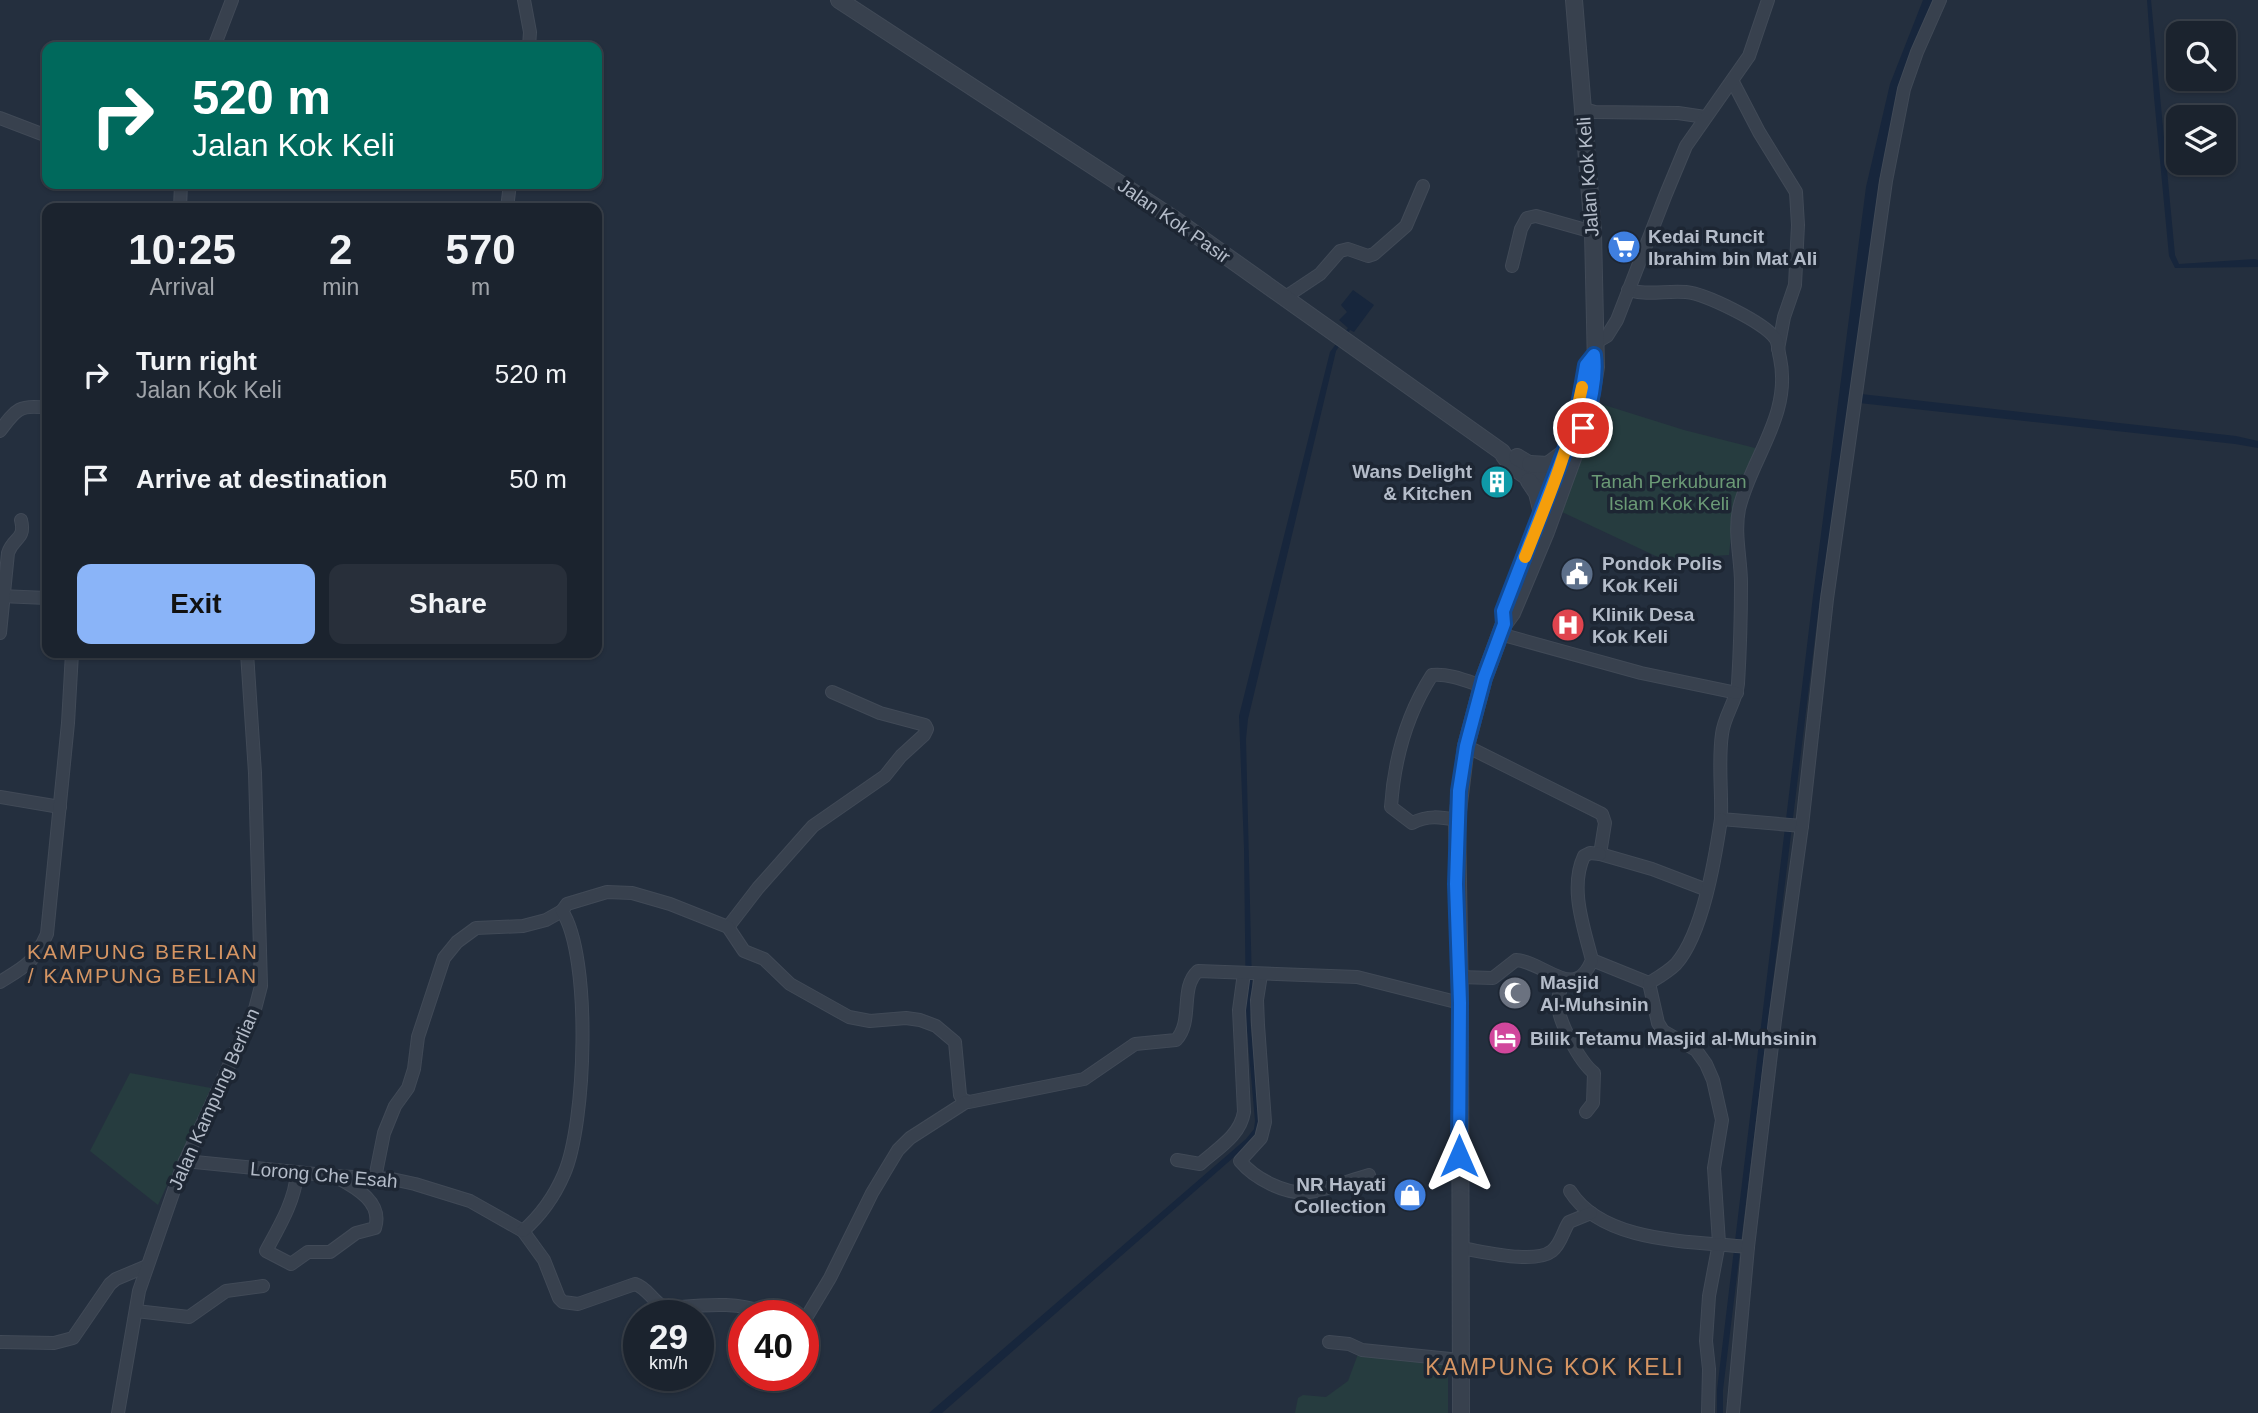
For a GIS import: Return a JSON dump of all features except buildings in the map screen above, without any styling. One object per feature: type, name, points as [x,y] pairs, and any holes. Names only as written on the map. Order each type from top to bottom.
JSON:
[{"type":"street","points":[[216,42],[232,0]]},
{"type":"street","points":[[524,0],[529,42]]},
{"type":"street","name":"Jalan Kok Pasir","points":[[839,0],[1174,219],[1502,452],[1505,459],[1553,486]]},
{"type":"street","name":"Jalan Kok Keli","points":[[1461,1413],[1457,820],[1466,746],[1482,686],[1502,629],[1512,613],[1546,533],[1571,450],[1586,365],[1595,349],[1592,232],[1574,0]]},
{"type":"street","points":[[1595,349],[1611,331],[1686,146],[1733,82],[1754,46],[1768,0]]},
{"type":"street","points":[[1733,1413],[1747,1246],[1827,599],[1857,389],[1897,117],[1908,75],[1940,0]]},
{"type":"street","points":[[1733,82],[1759,132],[1797,192],[1796,285],[1784,317],[1778,350]]},
{"type":"street","points":[[1584,109],[1595,112],[1678,113],[1706,117]]},
{"type":"street","points":[[0,118],[42,134]]},
{"type":"street","points":[[1284,298],[1320,274],[1340,251],[1348,249],[1368,256],[1374,254],[1406,226],[1423,186]]},
{"type":"street","points":[[1512,266],[1521,229],[1527,218],[1536,216],[1592,232]]},
{"type":"street","points":[[1628,290],[1647,294],[1685,292],[1713,300],[1737,312],[1769,332],[1776,340],[1782,377],[1776,420],[1739,511],[1737,536],[1741,581],[1737,693],[1723,724],[1721,819],[1707,890],[1684,953],[1667,972],[1649,983]]},
{"type":"street","points":[[0,431],[22,407],[42,407]]},
{"type":"street","points":[[1542,513],[1537,493],[1524,468],[1548,465],[1571,450]]},
{"type":"street","name":"Jalan Kok Keli","points":[[1502,629],[1503,611],[1553,486],[1571,450]]},
{"type":"street","points":[[1546,533],[1553,486]]},
{"type":"street","points":[[0,633],[9,549],[21,535],[21,520]]},
{"type":"street","points":[[2,596],[42,598]]},
{"type":"street","points":[[1502,629],[1641,673],[1737,693]]},
{"type":"street","points":[[0,982],[38,955],[47,934],[72,658]]},
{"type":"street","name":"Jalan Kampung Berlian","points":[[118,1413],[139,1291],[147,1266],[185,1161],[255,1010],[261,986],[255,773],[247,658]]},
{"type":"street","points":[[1457,820],[1424,817],[1412,823],[1391,807],[1392,783],[1404,736],[1432,676],[1438,674],[1463,679],[1482,686]]},
{"type":"street","points":[[728,927],[758,888],[813,826],[885,776],[927,729],[925,725],[880,713],[832,692]]},
{"type":"street","points":[[1466,746],[1600,812],[1605,821],[1600,854]]},
{"type":"street","points":[[0,797],[60,807]]},
{"type":"street","points":[[1721,819],[1798,826]]},
{"type":"street","points":[[1459,977],[1493,978],[1516,960],[1526,961],[1564,980],[1581,978],[1592,960],[1581,914],[1579,877],[1584,856],[1590,853],[1652,869],[1707,890]]},
{"type":"street","points":[[375,1178],[384,1133],[396,1106],[408,1088],[414,1069],[418,1037],[444,958],[457,942],[476,928],[523,926],[546,920],[562,911],[567,904],[607,892],[632,893],[670,904],[728,927],[744,951],[764,959],[790,984],[849,1017],[863,1021],[906,1018],[936,1026],[948,1035],[957,1047],[960,1095],[966,1102]]},
{"type":"street","points":[[523,1231],[537,1219],[564,1175],[577,1129],[583,1017],[575,941],[562,911]]},
{"type":"street","points":[[1592,960],[1649,983]]},
{"type":"street","points":[[817,1300],[872,1193],[898,1150],[910,1138],[966,1102],[1084,1079],[1135,1044],[1176,1040],[1184,1029],[1189,991],[1198,971],[1367,978],[1460,1003]]},
{"type":"street","points":[[1177,1160],[1200,1164],[1235,1134],[1242,1123],[1244,1112],[1239,1010],[1244,973]]},
{"type":"street","points":[[1261,975],[1258,1013],[1264,1132],[1261,1139],[1240,1161],[1257,1178],[1294,1192],[1310,1192],[1369,1174]]},
{"type":"street","points":[[1564,980],[1558,1001],[1560,1015],[1582,1061],[1594,1073],[1592,1103],[1586,1112]]},
{"type":"street","points":[[1649,983],[1658,1023],[1667,1034],[1696,1050],[1706,1065],[1713,1080],[1722,1120],[1714,1168],[1724,1244],[1709,1296],[1706,1341],[1709,1369],[1708,1413]]},
{"type":"street","name":"Lorong Che Esah","points":[[185,1161],[375,1178],[415,1184],[470,1201],[523,1231],[544,1260],[559,1298],[568,1304],[578,1304],[635,1284],[646,1289],[663,1307],[717,1303],[728,1305]]},
{"type":"street","points":[[297,1173],[288,1206],[266,1251],[291,1264],[308,1252],[330,1252],[356,1233],[375,1227],[377,1217],[372,1204],[357,1188],[335,1176]]},
{"type":"street","points":[[1570,1191],[1591,1213],[1606,1223],[1646,1235],[1747,1246]]},
{"type":"street","points":[[1460,1248],[1525,1257],[1541,1256],[1557,1246],[1569,1222],[1591,1213]]},
{"type":"street","points":[[0,1342],[54,1343],[73,1338],[110,1284],[147,1266]]},
{"type":"street","points":[[136,1311],[190,1317],[226,1291],[263,1286]]},
{"type":"street","points":[[1329,1342],[1349,1344],[1362,1350],[1460,1360]]},
{"type":"green space","name":"Tanah Perkuburan Islam Kok Keli","points":[[1598,403],[1684,430],[1759,449],[1734,506],[1729,555],[1662,559],[1562,512]]},
{"type":"green space","points":[[130,1073],[211,1088],[158,1205],[90,1151]]},
{"type":"green space","points":[[1358,1354],[1448,1363],[1448,1413],[1295,1413],[1298,1398],[1303,1395],[1326,1397],[1348,1381]]},
{"type":"water","points":[[1923,0],[1936,0],[1901,83],[1879,181],[1852,393],[2236,436],[2258,441],[2258,448],[1850,402],[1820,597],[1723,1390],[1723,1413],[1717,1413],[1717,1390],[1813,596],[1866,187],[1890,84]]},
{"type":"water","points":[[2147,0],[2151,0],[2175,255],[2179,264],[2255,259],[2258,260],[2258,267],[2175,268],[2169,256]]},
{"type":"water","points":[[1353,290],[1374,305],[1354,332],[1350,330],[1336,351],[1248,719],[1246,739],[1252,986],[1250,1020],[1260,1121],[1257,1134],[942,1413],[929,1413],[1246,1139],[1254,1129],[1246,1019],[1239,716],[1330,352],[1348,328],[1339,320],[1347,312],[1341,305]]},
{"type":"slow traffic","points":[[1525,557],[1564,453],[1578,411],[1582,387]]},
{"type":"place","name":"Kedai Runcit Ibrahim bin Mat Ali","points":[[1624,247]]},
{"type":"place","name":"Wans Delight & Kitchen","points":[[1497,482]]},
{"type":"place","name":"Pondok Polis Kok Keli","points":[[1577,574]]},
{"type":"place","name":"Klinik Desa Kok Keli","points":[[1568,625]]},
{"type":"place","name":"Masjid Al-Muhsinin","points":[[1515,993]]},
{"type":"place","name":"Bilik Tetamu Masjid al-Muhsinin","points":[[1505,1038]]},
{"type":"place","name":"NR Hayati Collection","points":[[1410,1195]]},
{"type":"district","name":"KAMPUNG BERLIAN / KAMPUNG BELIAN","points":[[143,963]]},
{"type":"district","name":"KAMPUNG KOK KELI","points":[[1555,1367]]},
{"type":"route","points":[[1459,1156],[1457,820],[1466,746],[1484,678],[1504,624],[1503,611],[1564,453],[1578,411],[1586,365],[1594,355],[1595,367],[1589,409],[1583,428]]}]
